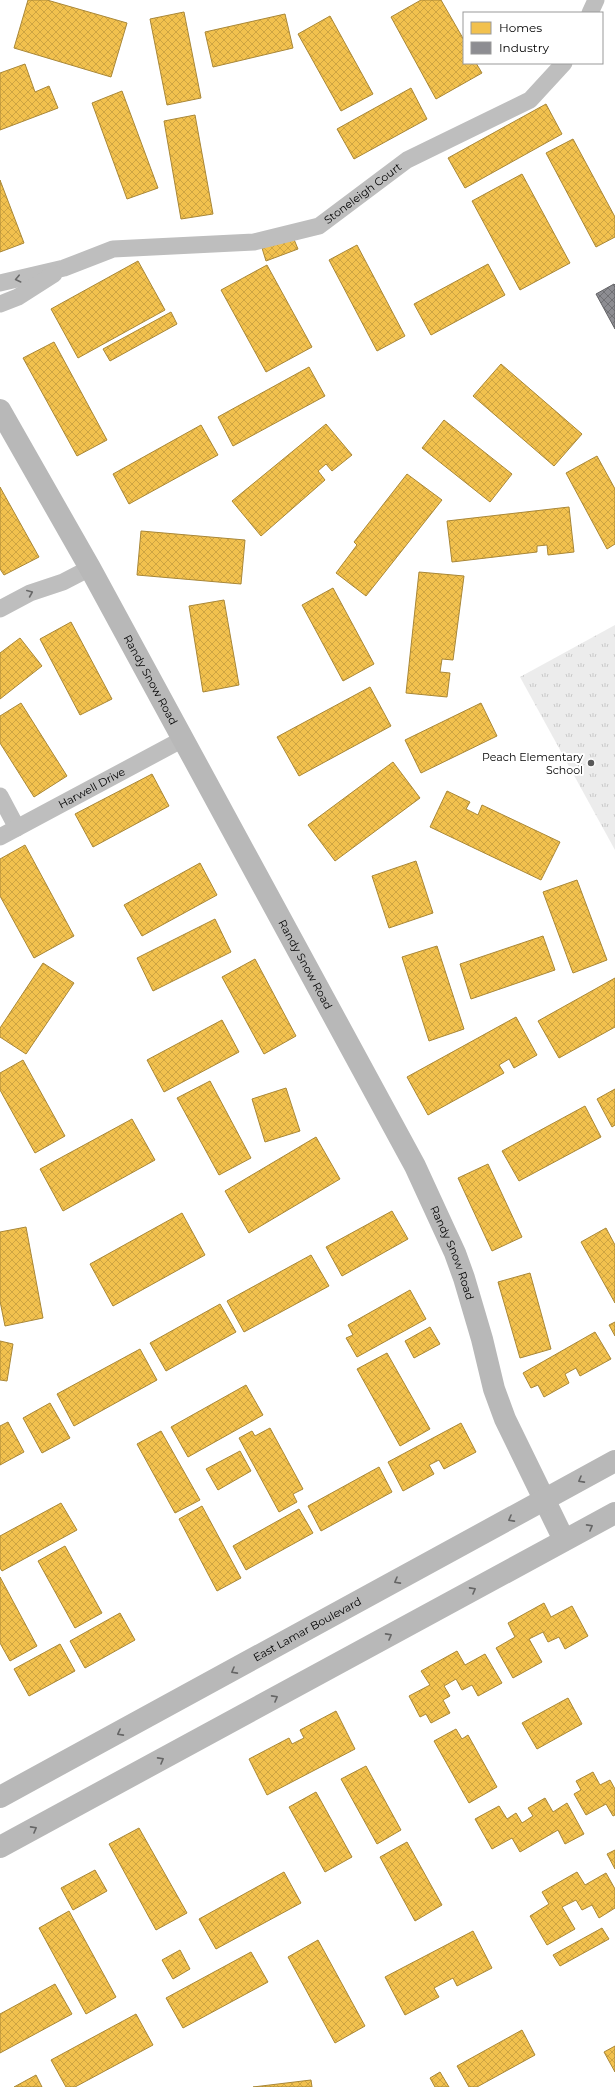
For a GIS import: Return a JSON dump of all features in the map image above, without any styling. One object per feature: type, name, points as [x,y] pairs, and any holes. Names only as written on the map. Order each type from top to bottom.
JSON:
[{"type":"main road","name":"Randy Snow Road","points":[[0,410],[90,568],[184,739],[415,1166],[455,1253],[464,1278],[482,1339],[494,1389],[505,1419],[564,1540]]},
{"type":"main road","name":"East Lamar Boulevard","points":[[0,1797],[615,1461]]},
{"type":"main road","points":[[0,1847],[615,1513]]},
{"type":"street","points":[[590,12],[596,0]]},
{"type":"street","name":"Stoneleigh Court","points":[[0,283],[64,268],[113,249],[254,242],[319,226],[407,160],[530,100],[563,64]]},
{"type":"street","name":"Stoneleigh Court","points":[[0,304],[18,298],[64,268]]},
{"type":"street","points":[[0,609],[30,593],[63,582],[90,568]]},
{"type":"street","name":"Harwell Drive","points":[[0,837],[184,739]]},
{"type":"street","points":[[0,796],[17,828]]},
{"type":"green space","name":"Peach Elementary School","points":[[615,625],[615,850],[520,677]]},
{"type":"building: Homes","points":[[28,0],[47,0],[127,23],[111,77],[14,48]]},
{"type":"building: Homes","points":[[421,0],[441,0],[463,38],[463,64],[477,64],[482,73],[436,99],[391,17]]},
{"type":"building: Homes","points":[[184,12],[201,98],[167,105],[150,19]]},
{"type":"building: Homes","points":[[285,14],[293,48],[213,67],[205,32]]},
{"type":"building: Homes","points":[[330,16],[373,94],[341,111],[298,34]]},
{"type":"building: Homes","points":[[25,64],[35,92],[49,86],[58,108],[0,130],[0,73]]},
{"type":"building: Homes","points":[[411,88],[427,119],[354,159],[337,129]]},
{"type":"building: Homes","points":[[122,91],[158,188],[127,199],[92,103]]},
{"type":"building: Homes","points":[[546,104],[562,134],[465,188],[448,158]]},
{"type":"building: Homes","points":[[195,115],[213,214],[181,219],[164,121]]},
{"type":"building: Homes","points":[[573,139],[615,217],[615,237],[596,247],[546,153]]},
{"type":"building: Homes","points":[[522,174],[570,263],[520,290],[472,201]]},
{"type":"building: Homes","points":[[0,180],[24,243],[0,252]]},
{"type":"building: Homes","points":[[293,237],[298,249],[266,261],[262,248]]},
{"type":"building: Homes","points":[[357,245],[405,336],[377,351],[329,260]]},
{"type":"building: Homes","points":[[138,261],[165,310],[78,358],[51,309]]},
{"type":"building: Homes","points":[[488,264],[505,295],[431,335],[414,304]]},
{"type":"building: Homes","points":[[267,265],[312,347],[266,372],[221,290]]},
{"type":"building: Homes","points":[[171,312],[177,324],[110,361],[103,349]]},
{"type":"building: Homes","points":[[54,342],[107,440],[77,456],[23,358]]},
{"type":"building: Homes","points":[[501,364],[582,434],[554,466],[473,396]]},
{"type":"building: Homes","points":[[309,367],[325,396],[233,446],[218,417]]},
{"type":"building: Homes","points":[[444,420],[512,474],[490,502],[422,448]]},
{"type":"building: Homes","points":[[326,424],[352,455],[332,471],[326,464],[318,471],[325,480],[261,536],[232,501]]},
{"type":"building: Homes","points":[[201,425],[218,455],[129,504],[113,474]]},
{"type":"building: Homes","points":[[597,456],[615,489],[615,544],[607,549],[566,473]]},
{"type":"building: Homes","points":[[407,474],[442,500],[366,596],[336,573],[357,545],[354,542]]},
{"type":"building: Homes","points":[[0,487],[39,557],[4,575],[0,569]]},
{"type":"building: Homes","points":[[569,507],[574,552],[548,555],[547,545],[537,546],[537,552],[452,562],[447,521]]},
{"type":"building: Homes","points":[[141,531],[245,540],[241,584],[137,575]]},
{"type":"building: Homes","points":[[419,572],[464,576],[453,660],[442,659],[440,672],[450,673],[447,697],[406,693]]},
{"type":"building: Homes","points":[[333,588],[374,664],[343,681],[302,605]]},
{"type":"building: Homes","points":[[224,600],[239,685],[203,692],[189,606]]},
{"type":"building: Homes","points":[[71,622],[112,699],[80,715],[40,639]]},
{"type":"building: Homes","points":[[20,638],[42,666],[0,699],[0,653]]},
{"type":"building: Homes","points":[[370,687],[391,726],[299,776],[277,737]]},
{"type":"building: Homes","points":[[21,703],[67,776],[34,797],[0,743],[0,716]]},
{"type":"building: Homes","points":[[481,703],[497,736],[421,773],[405,740]]},
{"type":"building: Homes","points":[[393,762],[420,798],[335,861],[308,825]]},
{"type":"building: Homes","points":[[152,774],[169,806],[93,847],[75,814]]},
{"type":"building: Homes","points":[[447,791],[470,802],[466,809],[478,815],[482,805],[560,842],[541,880],[430,827]]},
{"type":"building: Homes","points":[[25,845],[74,936],[34,958],[0,896],[0,859]]},
{"type":"building: Homes","points":[[416,861],[433,913],[389,928],[372,876]]},
{"type":"building: Homes","points":[[200,863],[217,895],[142,936],[124,905]]},
{"type":"building: Homes","points":[[577,880],[607,960],[573,973],[543,892]]},
{"type":"building: Homes","points":[[215,919],[231,952],[153,991],[137,958]]},
{"type":"building: Homes","points":[[543,936],[555,970],[471,999],[460,964]]},
{"type":"building: Homes","points":[[437,946],[464,1029],[429,1041],[402,957]]},
{"type":"building: Homes","points":[[255,959],[296,1036],[264,1054],[222,977]]},
{"type":"building: Homes","points":[[43,963],[74,983],[26,1054],[0,1037],[0,1028]]},
{"type":"building: Homes","points":[[615,978],[615,1027],[559,1058],[538,1021]]},
{"type":"building: Homes","points":[[516,1017],[537,1055],[514,1068],[509,1059],[499,1065],[504,1073],[428,1115],[407,1077]]},
{"type":"building: Homes","points":[[222,1020],[239,1052],[164,1092],[147,1060]]},
{"type":"building: Homes","points":[[23,1060],[65,1136],[35,1153],[0,1090],[0,1073]]},
{"type":"building: Homes","points":[[210,1081],[251,1158],[219,1175],[177,1098]]},
{"type":"building: Homes","points":[[286,1088],[300,1131],[265,1142],[252,1099]]},
{"type":"building: Homes","points":[[615,1089],[615,1125],[612,1127],[597,1099]]},
{"type":"building: Homes","points":[[585,1106],[601,1137],[519,1181],[502,1151]]},
{"type":"building: Homes","points":[[132,1119],[155,1160],[63,1211],[40,1169]]},
{"type":"building: Homes","points":[[316,1137],[340,1179],[249,1233],[225,1191]]},
{"type":"building: Homes","points":[[488,1164],[522,1237],[492,1251],[458,1178]]},
{"type":"building: Homes","points":[[392,1211],[408,1239],[342,1276],[326,1247]]},
{"type":"building: Homes","points":[[182,1213],[205,1255],[113,1306],[90,1264]]},
{"type":"building: Homes","points":[[26,1227],[43,1318],[5,1326],[0,1301],[0,1232]]},
{"type":"building: Homes","points":[[606,1228],[615,1245],[615,1303],[581,1242]]},
{"type":"building: Homes","points":[[311,1255],[329,1286],[244,1332],[227,1301]]},
{"type":"building: Homes","points":[[530,1273],[551,1349],[520,1358],[498,1282]]},
{"type":"building: Homes","points":[[410,1290],[426,1319],[357,1357],[346,1338],[353,1335],[348,1325]]},
{"type":"building: Homes","points":[[220,1304],[236,1332],[166,1371],[150,1343]]},
{"type":"building: Homes","points":[[615,1322],[615,1336],[609,1325]]},
{"type":"building: Homes","points":[[430,1327],[440,1344],[414,1358],[405,1341]]},
{"type":"building: Homes","points":[[595,1332],[611,1359],[580,1376],[576,1368],[565,1374],[569,1383],[544,1397],[538,1385],[531,1388],[523,1373]]},
{"type":"building: Homes","points":[[0,1341],[13,1344],[7,1381],[0,1380]]},
{"type":"building: Homes","points":[[140,1349],[157,1380],[74,1426],[57,1394]]},
{"type":"building: Homes","points":[[387,1353],[430,1429],[400,1446],[357,1369]]},
{"type":"building: Homes","points":[[246,1385],[263,1415],[188,1457],[171,1427]]},
{"type":"building: Homes","points":[[50,1403],[70,1438],[42,1453],[23,1418]]},
{"type":"building: Homes","points":[[8,1422],[24,1452],[0,1465],[0,1426]]},
{"type":"building: Homes","points":[[461,1423],[476,1452],[444,1469],[439,1460],[429,1465],[434,1474],[403,1491],[388,1462]]},
{"type":"building: Homes","points":[[270,1428],[303,1489],[293,1494],[297,1502],[279,1512],[239,1438],[252,1431],[255,1436]]},
{"type":"building: Homes","points":[[161,1431],[200,1500],[175,1513],[137,1444]]},
{"type":"building: Homes","points":[[240,1451],[251,1471],[218,1490],[206,1469]]},
{"type":"building: Homes","points":[[379,1467],[392,1492],[321,1531],[308,1506]]},
{"type":"building: Homes","points":[[61,1503],[77,1530],[2,1571],[0,1568],[0,1536]]},
{"type":"building: Homes","points":[[202,1506],[241,1578],[217,1591],[179,1519]]},
{"type":"building: Homes","points":[[299,1509],[313,1533],[246,1570],[233,1546]]},
{"type":"building: Homes","points":[[65,1546],[102,1613],[75,1628],[38,1561]]},
{"type":"building: Homes","points":[[0,1577],[37,1646],[10,1661],[0,1643]]},
{"type":"building: Homes","points":[[544,1603],[551,1617],[572,1606],[588,1636],[565,1649],[559,1637],[548,1642],[543,1632],[529,1639],[542,1662],[513,1678],[496,1648],[515,1637],[508,1623]]},
{"type":"building: Homes","points":[[120,1613],[135,1640],[85,1668],[70,1641]]},
{"type":"building: Homes","points":[[60,1644],[75,1671],[29,1696],[14,1669]]},
{"type":"building: Homes","points":[[457,1651],[465,1665],[485,1654],[502,1683],[478,1696],[472,1685],[462,1690],[456,1679],[444,1686],[450,1696],[443,1700],[450,1713],[431,1723],[426,1714],[420,1717],[409,1696],[430,1685],[421,1671]]},
{"type":"building: Homes","points":[[568,1698],[582,1724],[537,1749],[522,1723]]},
{"type":"building: Homes","points":[[336,1711],[355,1749],[267,1795],[249,1759],[289,1738],[292,1744],[304,1738],[300,1730]]},
{"type":"building: Homes","points":[[456,1729],[462,1739],[468,1735],[497,1787],[469,1803],[434,1741]]},
{"type":"building: Homes","points":[[366,1766],[401,1830],[377,1844],[341,1779]]},
{"type":"building: Homes","points":[[593,1772],[600,1785],[610,1780],[615,1789],[615,1815],[613,1816],[606,1804],[586,1815],[574,1794],[581,1790],[576,1781]]},
{"type":"building: Homes","points":[[316,1792],[352,1857],[325,1872],[289,1807]]},
{"type":"building: Homes","points":[[545,1798],[553,1812],[567,1803],[584,1834],[565,1844],[558,1830],[520,1852],[512,1838],[492,1849],[475,1819],[499,1806],[507,1819],[516,1813],[522,1823],[533,1816],[528,1808]]},
{"type":"building: Homes","points":[[139,1828],[187,1913],[156,1930],[109,1844]]},
{"type":"building: Homes","points":[[407,1842],[442,1905],[415,1921],[380,1857]]},
{"type":"building: Homes","points":[[615,1850],[615,1869],[607,1854]]},
{"type":"building: Homes","points":[[95,1870],[107,1891],[73,1910],[61,1888]]},
{"type":"building: Homes","points":[[284,1872],[301,1903],[216,1949],[199,1919]]},
{"type":"building: Homes","points":[[577,1872],[585,1885],[606,1873],[615,1889],[615,1908],[599,1918],[592,1905],[582,1910],[576,1900],[562,1907],[575,1929],[547,1945],[530,1916],[549,1904],[542,1892]]},
{"type":"building: Homes","points":[[69,1911],[116,1997],[86,2014],[39,1928]]},
{"type":"building: Homes","points":[[602,1928],[609,1939],[560,1966],[553,1955]]},
{"type":"building: Homes","points":[[473,1931],[492,1968],[457,1986],[453,1978],[434,1988],[439,1997],[405,2015],[385,1977]]},
{"type":"building: Homes","points":[[318,1940],[365,2026],[335,2043],[288,1957]]},
{"type":"building: Homes","points":[[180,1950],[190,1969],[173,1979],[162,1960]]},
{"type":"building: Homes","points":[[251,1952],[268,1982],[183,2028],[166,1998]]},
{"type":"building: Homes","points":[[55,1984],[72,2014],[0,2053],[0,2014]]},
{"type":"building: Homes","points":[[136,2014],[153,2045],[75,2087],[66,2087],[51,2060]]},
{"type":"building: Homes","points":[[522,2030],[535,2055],[477,2087],[469,2087],[457,2066]]},
{"type":"building: Homes","points":[[615,2046],[615,2072],[604,2052]]},
{"type":"building: Homes","points":[[440,2072],[449,2087],[435,2087],[430,2078]]},
{"type":"building: Homes","points":[[36,2075],[42,2087],[14,2087]]},
{"type":"building: Homes","points":[[311,2080],[312,2087],[253,2087]]},
{"type":"building: Industry","points":[[614,284],[615,285],[615,329],[596,294]]},
{"type":"place","name":"Peach Elementary School","points":[[591,763]]}]
